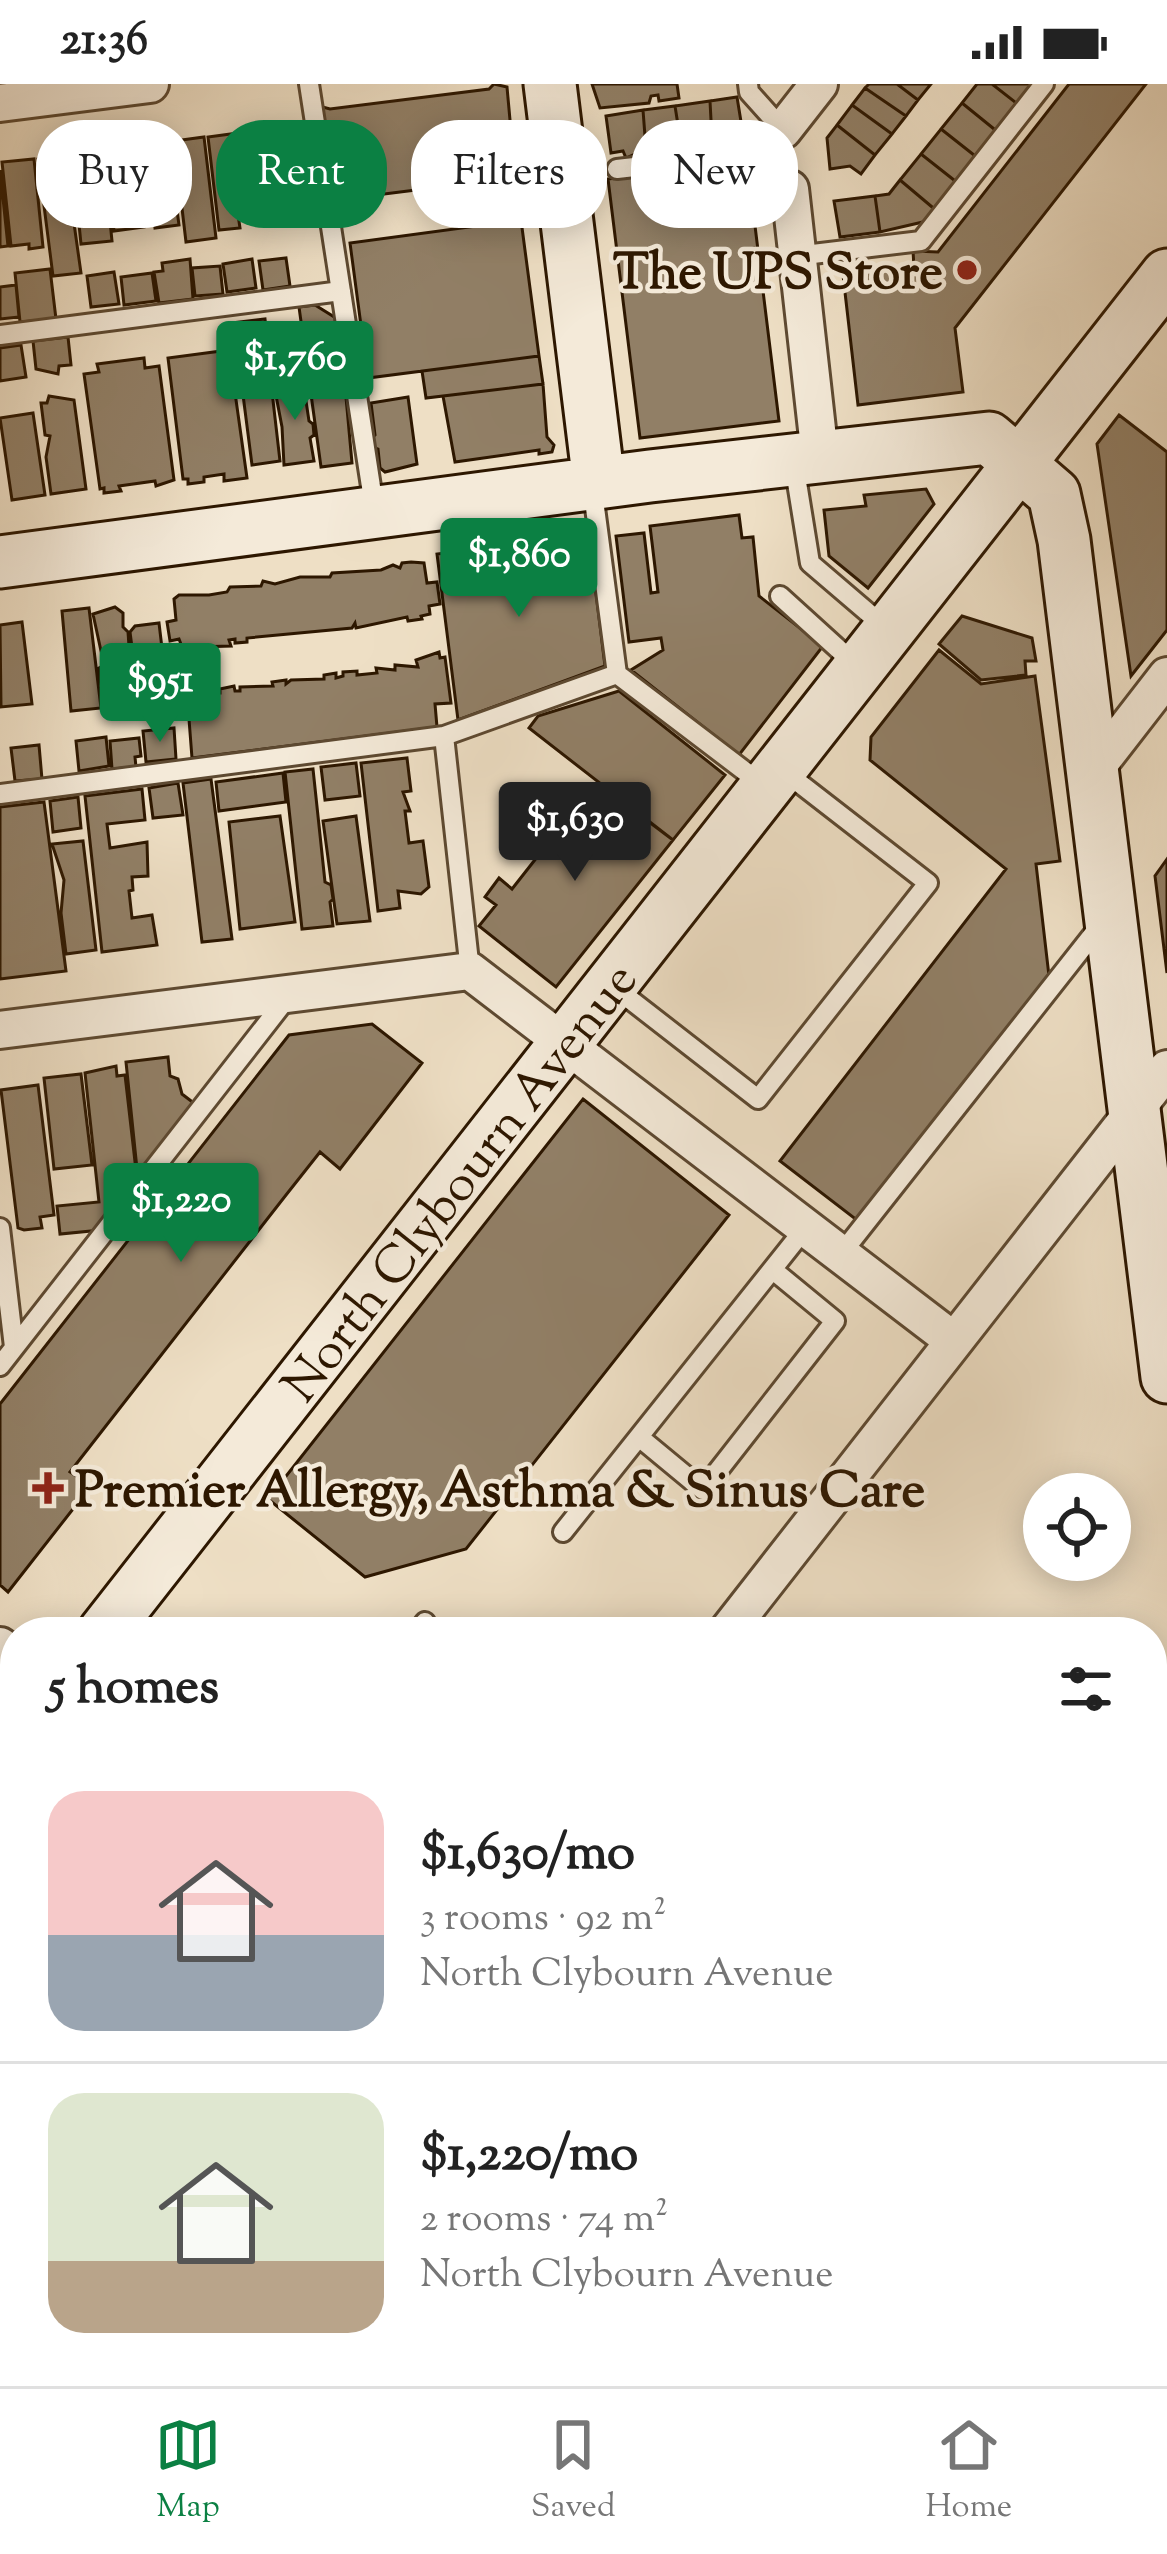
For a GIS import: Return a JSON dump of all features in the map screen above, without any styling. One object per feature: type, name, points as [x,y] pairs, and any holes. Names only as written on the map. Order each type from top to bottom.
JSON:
[{"type":"main road","points":[[550,84],[595,484]]},
{"type":"main road","name":"North Clybourn Avenue","points":[[116,1617],[1167,275]]},
{"type":"main road","points":[[0,562],[989,438],[1054,494],[1095,769],[1167,1377]]},
{"type":"street","points":[[0,104],[150,84]]},
{"type":"street","points":[[791,120],[819,84]]},
{"type":"street","points":[[793,228],[807,458]]},
{"type":"street","points":[[1095,769],[1167,676]]},
{"type":"street","points":[[0,1030],[470,971],[954,1341]]},
{"type":"street","points":[[740,1617],[1167,1069]]},
{"type":"lane","points":[[309,84],[375,513]]},
{"type":"lane","points":[[748,84],[749,92],[774,120]]},
{"type":"lane","points":[[796,256],[921,241],[1044,84]]},
{"type":"lane","points":[[617,169],[631,167]]},
{"type":"lane","points":[[0,335],[341,291]]},
{"type":"lane","points":[[807,458],[810,563],[874,649]]},
{"type":"lane","points":[[595,484],[617,674],[928,883],[758,1099],[612,985]]},
{"type":"lane","points":[[780,596],[874,649]]},
{"type":"lane","points":[[0,794],[444,736],[617,674]]},
{"type":"lane","points":[[444,736],[470,971]]},
{"type":"lane","points":[[841,1254],[1111,912]]},
{"type":"lane","points":[[0,1366],[290,994]]},
{"type":"lane","points":[[563,1532],[806,1227]]},
{"type":"lane","points":[[0,1228],[14,1347]]},
{"type":"lane","points":[[640,1437],[703,1490],[835,1321],[772,1270]]},
{"type":"building","points":[[494,84],[507,87],[510,120],[411,120],[411,191],[387,194],[387,120],[321,120],[319,106],[330,109],[489,89]]},
{"type":"building","points":[[592,84],[677,84],[679,98],[659,101],[658,95],[651,96],[649,103],[600,108]]},
{"type":"building","points":[[897,84],[918,100],[906,116],[865,88]]},
{"type":"building","points":[[897,84],[931,84],[918,100]]},
{"type":"building","points":[[977,84],[992,84],[1020,106],[999,133],[962,103]]},
{"type":"building","points":[[992,84],[1034,84],[1020,106]]},
{"type":"building","points":[[1069,84],[1146,84],[955,328],[963,392],[858,405],[843,275],[914,267],[913,251],[938,252]]},
{"type":"building","points":[[865,88],[906,116],[892,134],[852,105]]},
{"type":"building","points":[[737,97],[741,120],[711,120],[710,101]]},
{"type":"building","points":[[710,101],[711,120],[677,120],[675,106]]},
{"type":"building","points":[[962,103],[999,133],[979,159],[941,129]]},
{"type":"building","points":[[852,105],[892,134],[875,155],[837,125]]},
{"type":"building","points":[[675,106],[677,120],[644,120],[643,110]]},
{"type":"building","points":[[643,110],[644,120],[631,120],[631,156],[626,158],[623,151],[611,153],[606,116]]},
{"type":"building","points":[[837,125],[875,155],[861,174],[850,166],[830,169],[827,138]]},
{"type":"building","points":[[941,129],[979,159],[959,184],[921,154]]},
{"type":"building","points":[[216,136],[216,205],[208,137]]},
{"type":"building","points":[[204,137],[216,238],[186,242],[184,228],[192,228],[192,139]]},
{"type":"building","points":[[921,154],[959,184],[938,212],[900,180]]},
{"type":"building","points":[[34,159],[36,228],[41,228],[43,247],[11,246],[2,162]]},
{"type":"building","points":[[0,170],[8,246],[0,247]]},
{"type":"building","points":[[631,176],[631,228],[755,228],[779,421],[640,438],[608,179]]},
{"type":"building","points":[[900,180],[938,212],[927,226],[923,222],[880,232],[875,196],[889,194]]},
{"type":"building","points":[[875,196],[880,232],[840,237],[834,201]]},
{"type":"building","points":[[47,228],[75,228],[81,273],[53,276]]},
{"type":"building","points":[[79,228],[111,228],[112,241],[81,244]]},
{"type":"building","points":[[462,228],[522,228],[539,356],[368,378],[350,243]]},
{"type":"building","points":[[286,258],[290,286],[263,290],[259,261]]},
{"type":"building","points":[[190,259],[193,299],[159,303],[154,272],[163,271],[162,263]]},
{"type":"building","points":[[252,259],[256,288],[227,292],[223,264]]},
{"type":"building","points":[[220,266],[223,294],[195,296],[192,268]]},
{"type":"building","points":[[50,269],[56,319],[20,322],[15,273]]},
{"type":"building","points":[[114,272],[119,304],[91,307],[87,276]]},
{"type":"building","points":[[152,273],[156,301],[124,305],[121,277]]},
{"type":"building","points":[[16,285],[19,317],[0,319],[0,287]]},
{"type":"building","points":[[315,305],[339,320],[352,463],[321,467],[299,307]]},
{"type":"building","points":[[265,319],[268,347],[234,351],[231,323]]},
{"type":"building","points":[[68,337],[71,365],[59,366],[58,374],[36,369],[33,341]]},
{"type":"building","points":[[21,345],[26,377],[0,381],[0,348]]},
{"type":"building","points":[[229,350],[247,478],[224,481],[224,474],[188,484],[183,479],[168,358]]},
{"type":"building","points":[[539,356],[543,384],[426,398],[422,371]]},
{"type":"building","points":[[144,358],[145,368],[159,366],[174,480],[156,486],[155,481],[119,486],[121,491],[104,493],[84,374],[99,372],[97,364]]},
{"type":"building","points":[[303,381],[313,424],[314,461],[284,465],[274,385]]},
{"type":"building","points":[[271,383],[280,461],[252,465],[242,387]]},
{"type":"building","points":[[543,384],[552,452],[455,462],[443,396]]},
{"type":"building","points":[[49,396],[74,400],[86,489],[51,494],[46,457],[50,436],[45,435],[41,403],[47,403]]},
{"type":"building","points":[[408,397],[417,464],[385,472],[380,468],[378,449],[372,447],[371,403]]},
{"type":"building","points":[[33,413],[45,495],[12,500],[0,418]]},
{"type":"building","points":[[1119,415],[1167,452],[1167,630],[1131,676],[1097,444]]},
{"type":"building","points":[[926,489],[934,504],[868,588],[829,556],[824,510],[866,506],[864,495]]},
{"type":"building","points":[[739,515],[742,538],[753,537],[759,596],[823,646],[739,755],[631,670],[663,650],[661,638],[629,642],[616,536],[644,533],[651,593],[658,592],[650,526]]},
{"type":"building","points":[[589,536],[605,666],[458,720],[437,554]]},
{"type":"building","points":[[411,562],[424,563],[427,583],[437,582],[440,604],[429,606],[430,614],[422,619],[408,621],[407,617],[356,628],[355,623],[352,628],[247,638],[247,642],[235,643],[235,639],[229,640],[231,646],[197,647],[198,651],[184,652],[179,639],[170,641],[167,622],[176,620],[174,599],[179,595],[209,595],[227,592],[230,587],[261,586],[263,581],[275,584],[393,565],[400,568]]},
{"type":"building","points":[[115,607],[123,613],[128,632],[131,694],[103,697],[99,668],[104,665],[93,614]]},
{"type":"building","points":[[89,608],[101,708],[71,711],[62,611]]},
{"type":"building","points":[[962,616],[1032,638],[1036,661],[1025,661],[1026,675],[981,680],[939,644]]},
{"type":"building","points":[[22,622],[32,704],[1,707],[0,625]]},
{"type":"building","points":[[159,623],[168,699],[139,702],[130,632],[135,626]]},
{"type":"building","points":[[939,650],[981,684],[1035,676],[1060,861],[1036,864],[1049,976],[858,1221],[780,1161],[1006,869],[870,760],[871,737]]},
{"type":"building","points":[[439,652],[440,658],[445,657],[451,703],[435,704],[437,727],[192,758],[187,693],[220,693],[234,686],[240,691],[240,687],[324,679],[336,673],[336,678],[343,672],[377,673],[376,668],[395,670],[395,665],[418,667],[416,660]]},
{"type":"building","points":[[619,691],[725,775],[673,840],[529,728],[538,716]]},
{"type":"building","points":[[174,728],[176,759],[146,762],[143,731]]},
{"type":"building","points":[[106,737],[109,766],[79,771],[76,741]]},
{"type":"building","points":[[139,738],[141,756],[135,757],[136,767],[112,769],[110,741]]},
{"type":"building","points":[[39,745],[42,779],[15,781],[11,748]]},
{"type":"building","points":[[407,758],[411,791],[403,792],[410,811],[405,811],[409,843],[423,841],[429,887],[421,894],[398,891],[400,908],[378,911],[361,763]]},
{"type":"building","points":[[356,763],[360,796],[325,800],[321,767]]},
{"type":"building","points":[[313,769],[333,926],[302,929],[285,772]]},
{"type":"building","points":[[283,773],[286,802],[219,811],[216,782]]},
{"type":"building","points":[[211,779],[232,939],[202,942],[183,783]]},
{"type":"building","points":[[596,782],[673,840],[556,987],[479,926],[496,905],[485,897],[499,878],[512,889]]},
{"type":"building","points":[[178,783],[183,815],[153,818],[149,788]]},
{"type":"building","points":[[142,789],[145,820],[107,824],[110,848],[147,842],[148,876],[132,877],[133,890],[129,891],[132,918],[152,915],[157,945],[102,952],[85,796]]},
{"type":"building","points":[[78,797],[81,828],[53,832],[50,801]]},
{"type":"building","points":[[44,802],[66,971],[0,979],[0,807]]},
{"type":"building","points":[[280,816],[295,922],[240,929],[229,822]]},
{"type":"building","points":[[356,816],[370,921],[337,924],[323,821]]},
{"type":"building","points":[[83,841],[96,950],[66,954],[61,913],[64,880],[52,844]]},
{"type":"building","points":[[1167,859],[1167,973],[1155,876]]},
{"type":"building","points":[[372,1024],[422,1063],[340,1169],[320,1152],[286,1195],[70,1472],[91,1486],[8,1592],[0,1585],[0,1404],[289,1035]]},
{"type":"building","points":[[168,1057],[170,1076],[178,1079],[182,1094],[199,1107],[138,1179],[126,1062]]},
{"type":"building","points":[[116,1066],[117,1076],[125,1075],[137,1179],[101,1230],[60,1234],[57,1206],[99,1202],[85,1073]]},
{"type":"building","points":[[81,1074],[92,1165],[54,1169],[44,1078]]},
{"type":"building","points":[[38,1085],[54,1215],[40,1217],[42,1228],[24,1230],[18,1228],[1,1090]]},
{"type":"building","points":[[583,1099],[729,1215],[466,1549],[365,1577],[268,1499]]},
{"type":"place","name":"The UPS Store","points":[[967,270]]},
{"type":"place","name":"Premier Allergy, Asthma & Sinus Care","points":[[48,1488]]}]
